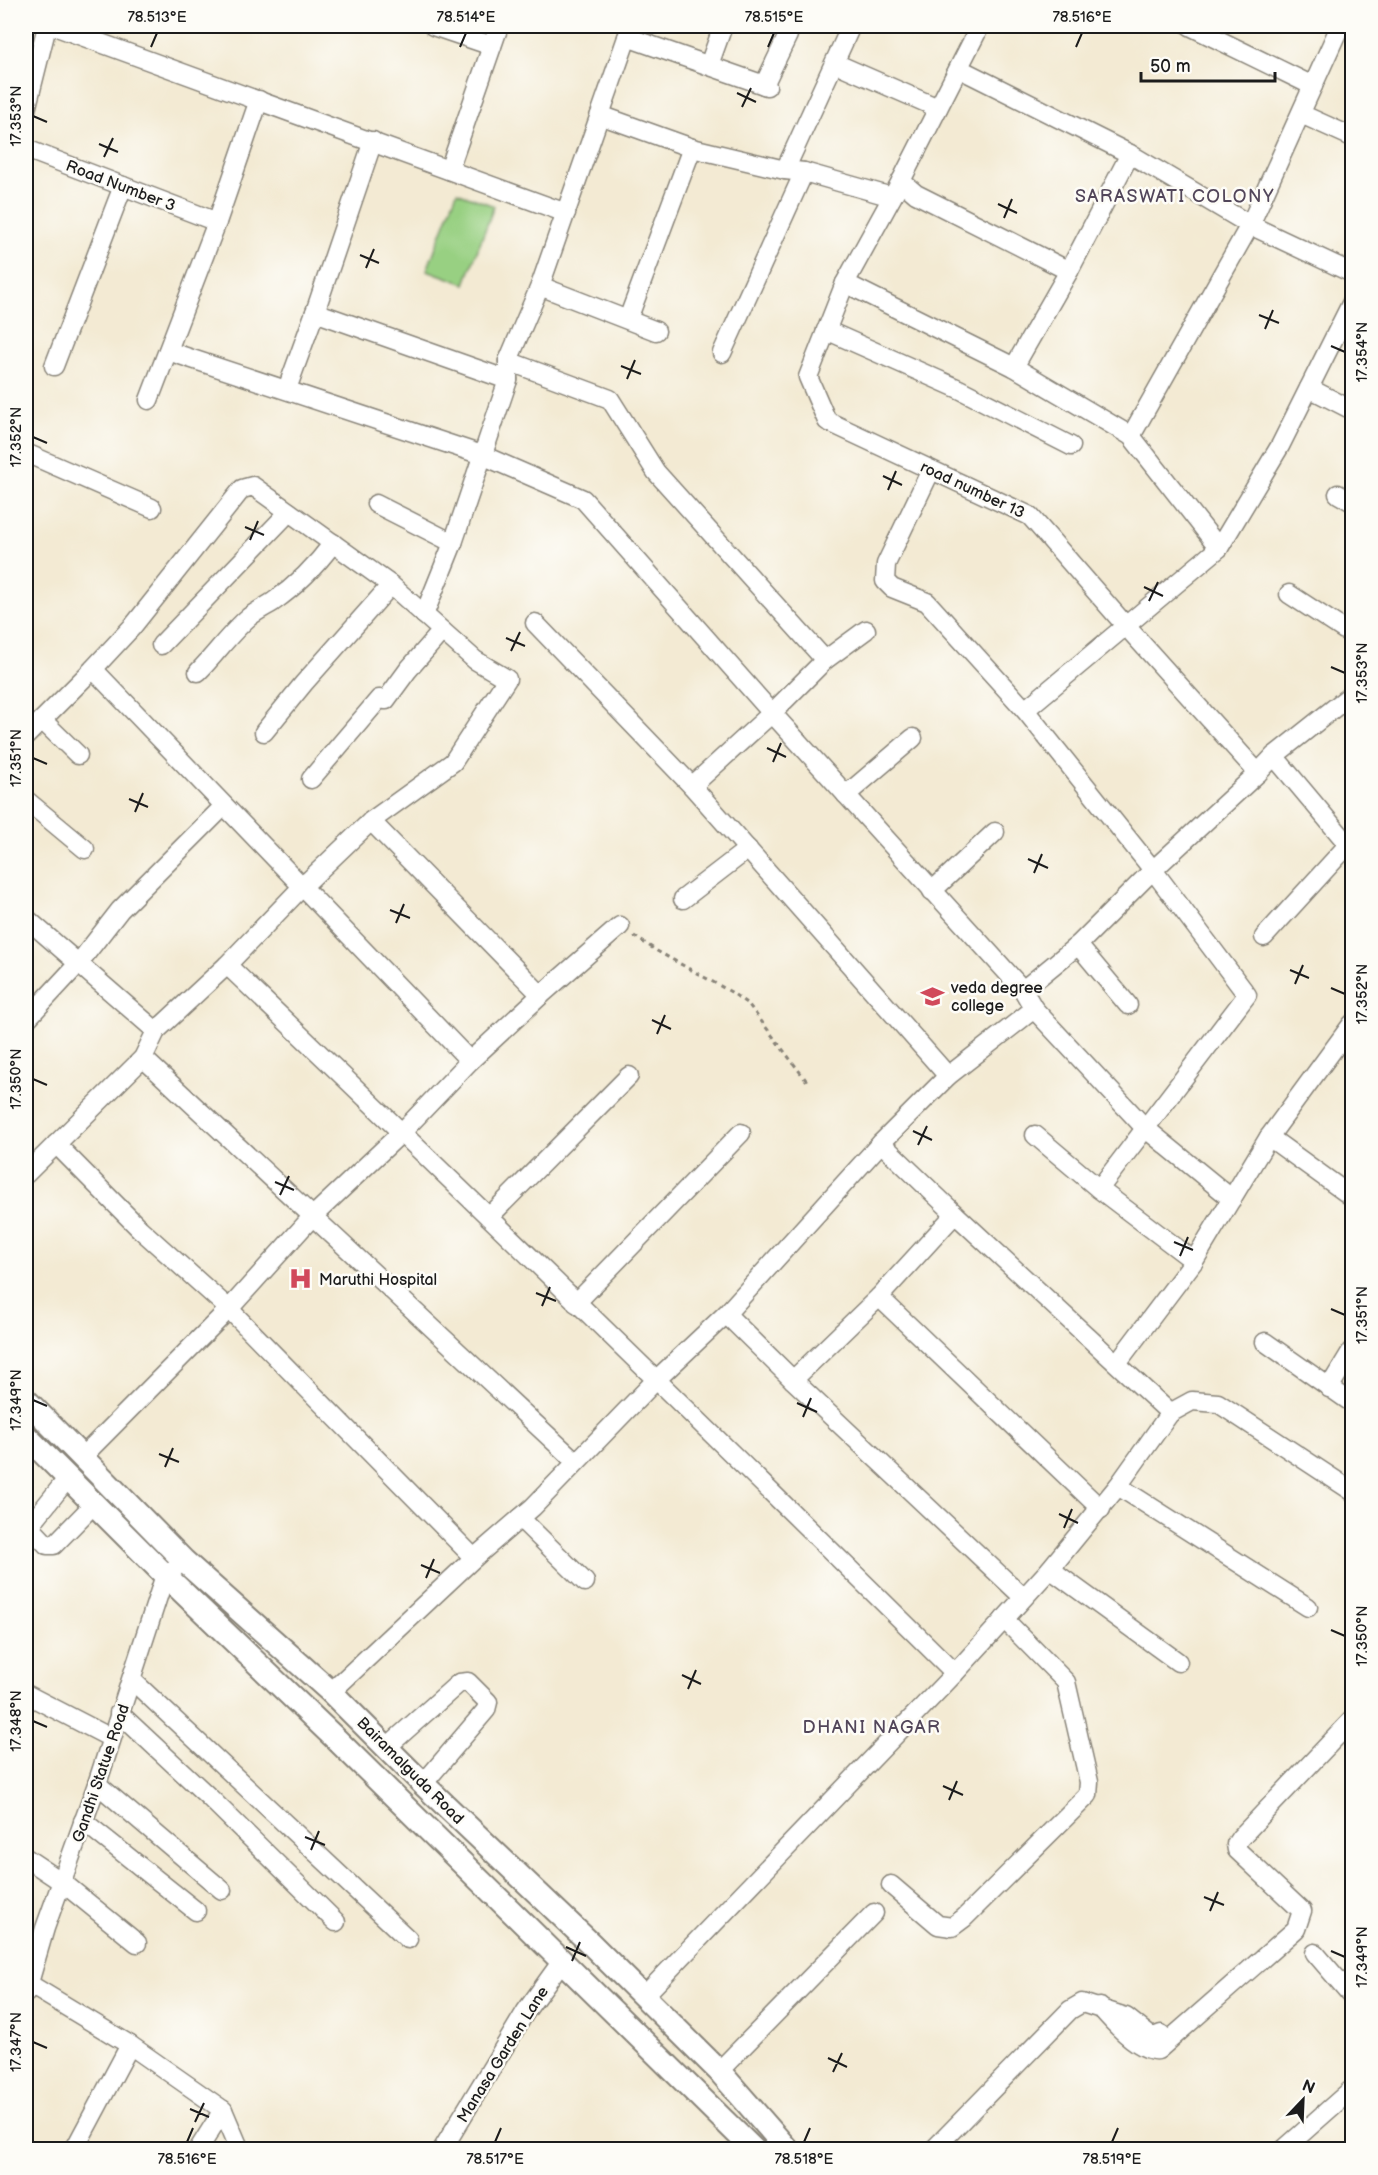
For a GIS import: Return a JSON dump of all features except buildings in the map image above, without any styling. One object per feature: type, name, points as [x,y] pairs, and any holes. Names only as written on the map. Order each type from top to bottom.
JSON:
[{"type":"main road","name":"Bairamalguda Road","points":[[26,1400],[184,1561],[331,1692],[423,1784],[644,1996],[719,2071],[788,2150]]},
{"type":"main road","name":"Bairamalguda Road","points":[[26,1436],[165,1575],[346,1748],[754,2150]]},
{"type":"street","points":[[26,110],[46,26]]},
{"type":"street","points":[[54,26],[566,213]]},
{"type":"street","points":[[433,26],[492,46]]},
{"type":"street","points":[[449,170],[499,26]]},
{"type":"street","points":[[709,65],[723,26]]},
{"type":"street","points":[[424,615],[453,543],[508,380],[508,361],[540,286],[629,32],[709,65],[766,85],[788,35],[788,26]]},
{"type":"street","points":[[784,170],[851,26]]},
{"type":"street","points":[[980,26],[960,69],[1130,154],[1250,225],[1353,273]]},
{"type":"street","points":[[1190,26],[1313,86]]},
{"type":"street","points":[[1131,436],[1250,225],[1339,26]]},
{"type":"street","points":[[835,63],[938,108]]},
{"type":"street","name":"road number 13","points":[[960,69],[845,283],[808,376],[827,421],[1030,516],[1258,773]]},
{"type":"street","points":[[149,400],[218,222],[260,100]]},
{"type":"street","points":[[1301,114],[1353,138]]},
{"type":"street","points":[[600,116],[692,148],[784,170],[804,172],[892,197]]},
{"type":"street","points":[[287,389],[373,141]]},
{"type":"street","name":"Road Number 3","points":[[26,148],[218,222]]},
{"type":"street","points":[[628,319],[692,148]]},
{"type":"street","points":[[1014,367],[1069,271],[1130,154]]},
{"type":"street","points":[[722,353],[804,172]]},
{"type":"street","points":[[901,181],[916,194],[1069,271]]},
{"type":"street","points":[[54,366],[123,186]]},
{"type":"street","points":[[845,283],[1014,367],[1131,436],[1219,548]]},
{"type":"street","points":[[540,286],[656,331]]},
{"type":"street","points":[[1025,710],[1219,548],[1280,446],[1353,302]]},
{"type":"street","points":[[315,312],[508,380]]},
{"type":"street","points":[[826,330],[959,389],[1071,446]]},
{"type":"street","points":[[168,351],[482,455],[583,499],[772,713],[1023,990],[1034,1009],[1145,1128],[1232,1199]]},
{"type":"street","points":[[508,361],[610,399],[656,472],[825,660]]},
{"type":"street","points":[[1309,388],[1353,410]]},
{"type":"street","points":[[26,453],[152,508]]},
{"type":"street","points":[[931,470],[886,564],[885,581],[892,588],[927,602],[1025,710],[1153,870],[1248,995],[1099,1189]]},
{"type":"street","points":[[26,736],[133,626],[242,489],[253,486],[391,585],[475,660],[507,679],[453,762],[371,821],[302,887],[227,965],[156,1031],[143,1058],[56,1144],[28,1168]]},
{"type":"street","points":[[376,504],[453,543]]},
{"type":"street","points":[[161,645],[289,512]]},
{"type":"street","points":[[198,672],[250,616],[273,602],[300,580],[317,564],[333,543]]},
{"type":"street","points":[[264,732],[391,585]]},
{"type":"street","points":[[1289,594],[1353,635]]},
{"type":"street","points":[[535,623],[692,786],[948,1076]]},
{"type":"street","points":[[692,786],[772,713],[825,660],[866,630]]},
{"type":"street","points":[[311,779],[380,699],[386,700],[391,695],[408,670],[442,631]]},
{"type":"street","points":[[93,669],[470,1061]]},
{"type":"street","points":[[1023,990],[1078,945],[1153,870],[1274,756],[1353,694]]},
{"type":"street","points":[[42,720],[78,755]]},
{"type":"street","points":[[846,795],[913,738]]},
{"type":"street","points":[[1264,937],[1351,847],[1274,756]]},
{"type":"street","points":[[26,800],[85,849]]},
{"type":"street","points":[[26,1020],[78,964],[120,910],[224,806]]},
{"type":"street","points":[[371,821],[542,995]]},
{"type":"street","points":[[933,891],[995,832]]},
{"type":"street","points":[[682,899],[748,849]]},
{"type":"street","points":[[26,918],[156,1031]]},
{"type":"street","points":[[83,1456],[229,1309],[312,1217],[402,1132],[470,1061],[620,926]]},
{"type":"street","points":[[1078,945],[1128,1005]]},
{"type":"street","points":[[227,965],[402,1132],[576,1304],[657,1379],[955,1673]]},
{"type":"street","points":[[331,1692],[520,1518],[657,1379],[726,1314],[881,1143],[948,1076],[1034,1009]]},
{"type":"street","points":[[1117,1363],[1194,1261],[1269,1137],[1353,1024]]},
{"type":"street","points":[[143,1058],[575,1461]]},
{"type":"street","points":[[489,1217],[630,1076]]},
{"type":"street","points":[[576,1304],[741,1134]]},
{"type":"street","points":[[1035,1135],[1099,1189],[1194,1261]]},
{"type":"street","points":[[1269,1137],[1353,1197]]},
{"type":"street","points":[[881,1143],[1170,1413]]},
{"type":"street","points":[[56,1144],[140,1229],[229,1309],[474,1558]]},
{"type":"street","points":[[793,1380],[879,1297],[955,1214]]},
{"type":"street","points":[[879,1297],[1101,1509]]},
{"type":"street","points":[[726,1314],[1023,1597]]},
{"type":"street","points":[[1265,1342],[1353,1403]]},
{"type":"street","points":[[1329,1388],[1353,1350]]},
{"type":"street","points":[[644,1996],[955,1673],[1050,1569],[1101,1509],[1170,1413],[1192,1401],[1218,1403],[1353,1491]]},
{"type":"street","points":[[68,1478],[30,1527],[46,1545],[54,1545],[94,1504]]},
{"type":"street","points":[[1118,1486],[1308,1607]]},
{"type":"street","points":[[520,1518],[585,1582]]},
{"type":"street","points":[[165,1575],[184,1561]]},
{"type":"street","points":[[1050,1569],[1178,1662]]},
{"type":"street","name":"Gandhi Statue Road","points":[[27,1988],[31,1955],[45,1928],[97,1784],[165,1575]]},
{"type":"street","points":[[891,1885],[938,1925],[952,1927],[964,1918],[1088,1795],[1089,1782],[1066,1682],[1004,1619]]},
{"type":"street","points":[[132,1680],[408,1939]]},
{"type":"street","points":[[387,1748],[459,1683],[468,1682],[488,1702],[486,1710],[423,1784]]},
{"type":"street","points":[[26,1694],[111,1737]]},
{"type":"street","points":[[119,1713],[209,1797],[336,1922]]},
{"type":"street","points":[[933,2150],[1070,2010],[1082,2003],[1100,2007],[1118,2029],[1153,2051],[1158,2050],[1296,1929],[1302,1911],[1237,1850],[1236,1844],[1353,1720]]},
{"type":"street","points":[[97,1784],[222,1890]]},
{"type":"street","points":[[83,1821],[196,1911]]},
{"type":"street","points":[[26,1858],[62,1882],[137,1943]]},
{"type":"street","points":[[719,2071],[874,1913]]},
{"type":"street","points":[[1315,1953],[1353,1996]]},
{"type":"street","name":"Manasa Garden Lane","points":[[442,2150],[526,2011],[562,1960]]},
{"type":"street","points":[[27,1988],[130,2046],[223,2110],[240,2150]]},
{"type":"street","points":[[74,2150],[130,2046]]},
{"type":"street","points":[[1283,2150],[1353,2089]]},
{"type":"street","points":[[198,2150],[223,2110]]},
{"type":"path","points":[[620,926],[657,951],[731,992],[749,1005],[809,1084]]},
{"type":"green space","points":[[457,192],[494,206],[465,284],[427,270]]},
{"type":"place","name":"veda degree college","points":[[933,996]]},
{"type":"place","name":"Maruthi Hospital","points":[[301,1279]]},
{"type":"district","name":"SARASWATI COLONY","points":[[1175,196]]},
{"type":"district","name":"DHANI NAGAR","points":[[872,1727]]}]
